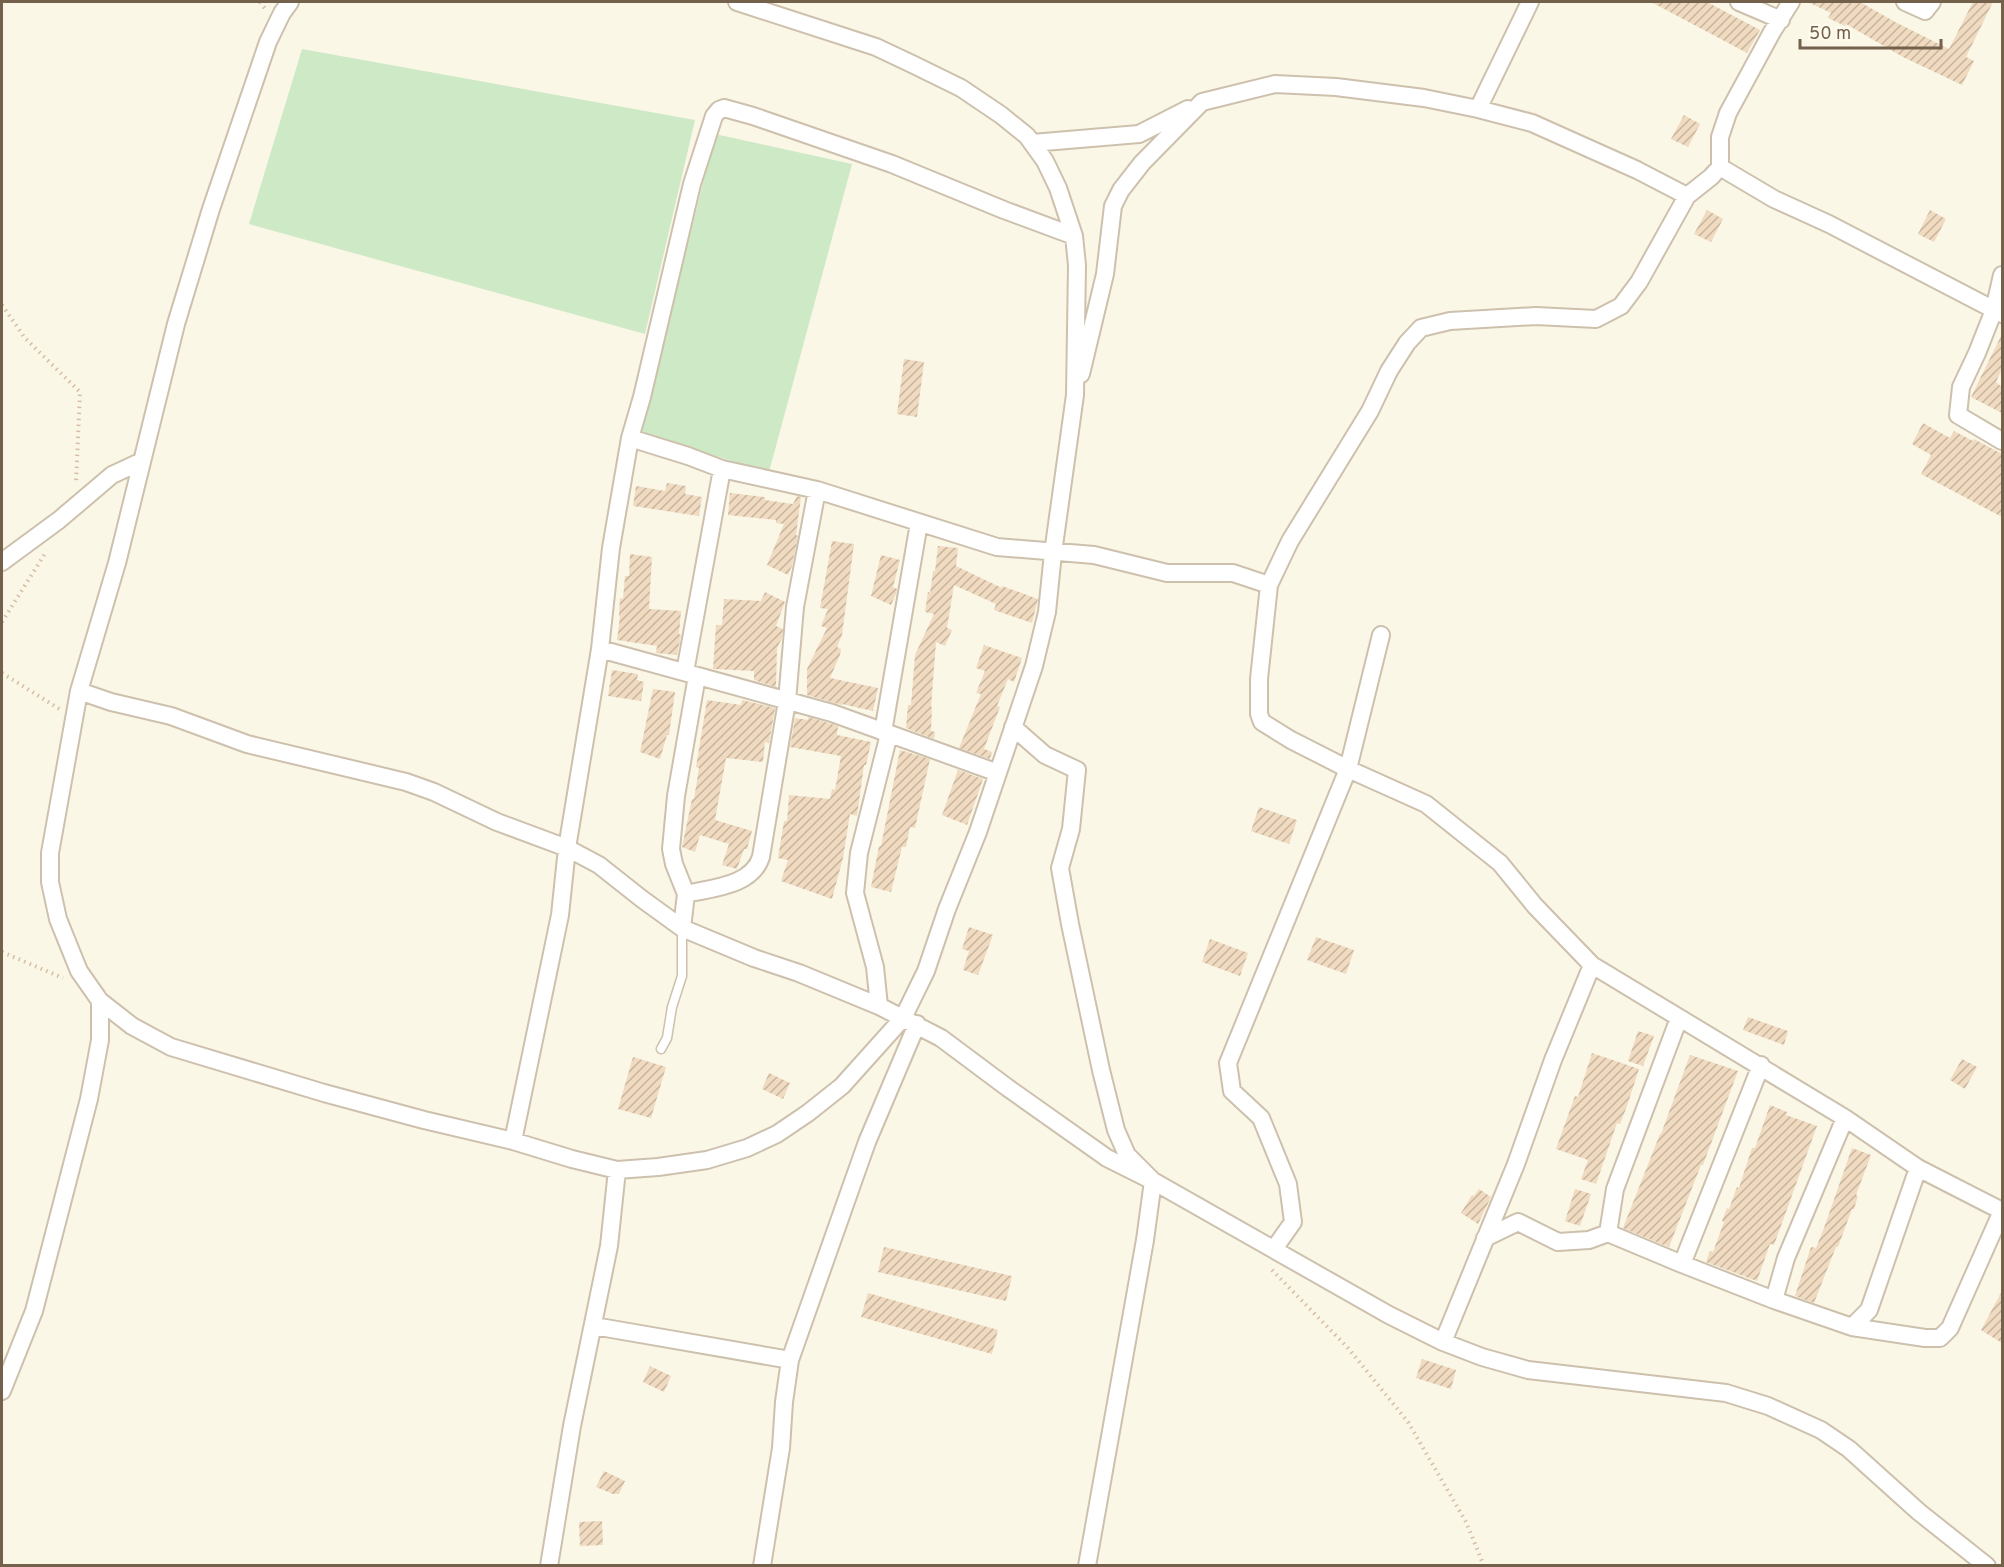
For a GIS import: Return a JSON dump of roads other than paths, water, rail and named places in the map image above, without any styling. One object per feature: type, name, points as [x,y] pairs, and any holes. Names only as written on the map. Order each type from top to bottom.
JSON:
[{"type":"street","points":[[290,2],[268,42],[211,209],[176,324],[117,563],[79,692],[50,853],[50,882],[58,919],[79,971],[100,1001],[132,1026],[171,1047],[324,1093],[617,1170],[706,1160],[747,1148],[777,1134],[842,1086],[910,1021]]},
{"type":"street","points":[[737,2],[876,47],[961,88],[1027,136],[1046,161],[1074,236],[1077,266],[1075,395]]},
{"type":"street","points":[[1478,109],[1530,2]]},
{"type":"street","points":[[1739,2],[1780,20]]},
{"type":"street","points":[[1485,1239],[1518,1222],[1558,1242],[1589,1240],[1608,1233],[1774,1300],[1852,1327],[1925,1338],[1940,1338],[1950,1328],[2002,1211],[1918,1168],[1761,1065],[1592,965],[1535,906],[1500,863],[1426,804],[1348,769],[1273,730],[1260,719],[1258,679],[1269,585],[1290,541],[1370,411],[1389,371],[1407,343],[1420,328],[1450,321],[1536,316],[1596,319],[1622,306],[1639,282],[1687,196],[1720,167],[1720,137],[1728,112],[1791,2]]},
{"type":"street","points":[[1905,2],[1925,11],[1932,2]]},
{"type":"street","points":[[1032,143],[1139,134],[1202,102],[1275,84],[1336,87],[1424,98],[1532,123],[1637,170],[1687,196]]},
{"type":"street","points":[[762,1566],[781,1448],[790,1360],[910,1021],[947,909],[978,832],[1034,666],[1047,612],[1075,395],[1105,273],[1113,206],[1121,190],[1142,163],[1202,102]]},
{"type":"street","points":[[513,1141],[561,915],[567,848],[600,649],[611,548],[630,438],[642,397],[692,184],[714,116],[724,108],[753,116],[892,164],[1074,236]]},
{"type":"street","points":[[1720,167],[1774,199],[1902,261],[1998,312]]},
{"type":"street","points":[[2002,275],[1998,312],[1961,387],[1958,414],[2002,441]]},
{"type":"street","points":[[630,438],[722,469],[817,490],[997,547],[1094,555],[1167,573],[1233,573],[1269,585]]},
{"type":"street","points":[[2,562],[75,507],[112,475],[142,461]]},
{"type":"street","points":[[682,928],[686,894],[674,864],[671,849],[691,674],[722,469]]},
{"type":"street","points":[[686,894],[735,882],[757,868],[771,803],[787,701],[795,607],[817,490]]},
{"type":"street","points":[[879,1006],[875,968],[855,893],[859,853],[886,733],[919,523]]},
{"type":"street","points":[[1270,1256],[1293,1222],[1288,1184],[1261,1118],[1232,1091],[1228,1063],[1348,769],[1380,635]]},
{"type":"street","points":[[600,649],[832,713],[998,773]]},
{"type":"street","points":[[79,692],[171,716],[247,744],[406,782],[434,792],[497,822],[567,848],[599,865],[682,928],[879,1006],[941,1038],[1107,1158],[1153,1181],[1270,1256],[1443,1342],[1482,1357],[1528,1370],[1726,1394],[1786,1413],[1821,1430],[1849,1449],[1919,1512],[1987,1566]]},
{"type":"street","points":[[1013,727],[1045,755],[1077,770],[1071,829],[1060,868],[1070,924],[1116,1130],[1127,1155],[1153,1181]]},
{"type":"street","points":[[1443,1342],[1516,1164],[1553,1060],[1592,965]]},
{"type":"street","points":[[2,1391],[34,1311],[89,1099],[100,1040],[100,1001]]},
{"type":"street","points":[[1608,1233],[1615,1189],[1679,1018]]},
{"type":"street","points":[[1682,1264],[1761,1065]]},
{"type":"street","points":[[1774,1300],[1786,1258],[1845,1118]]},
{"type":"street","points":[[1852,1327],[1869,1310],[1918,1168]]},
{"type":"street","points":[[549,1566],[574,1415],[609,1246],[617,1170]]},
{"type":"street","points":[[1088,1566],[1132,1303],[1145,1240],[1153,1181]]},
{"type":"street","points":[[594,1326],[790,1360]]},
{"type":"lane","points":[[662,1049],[667,1038],[672,1007],[682,976],[682,928]]}]
